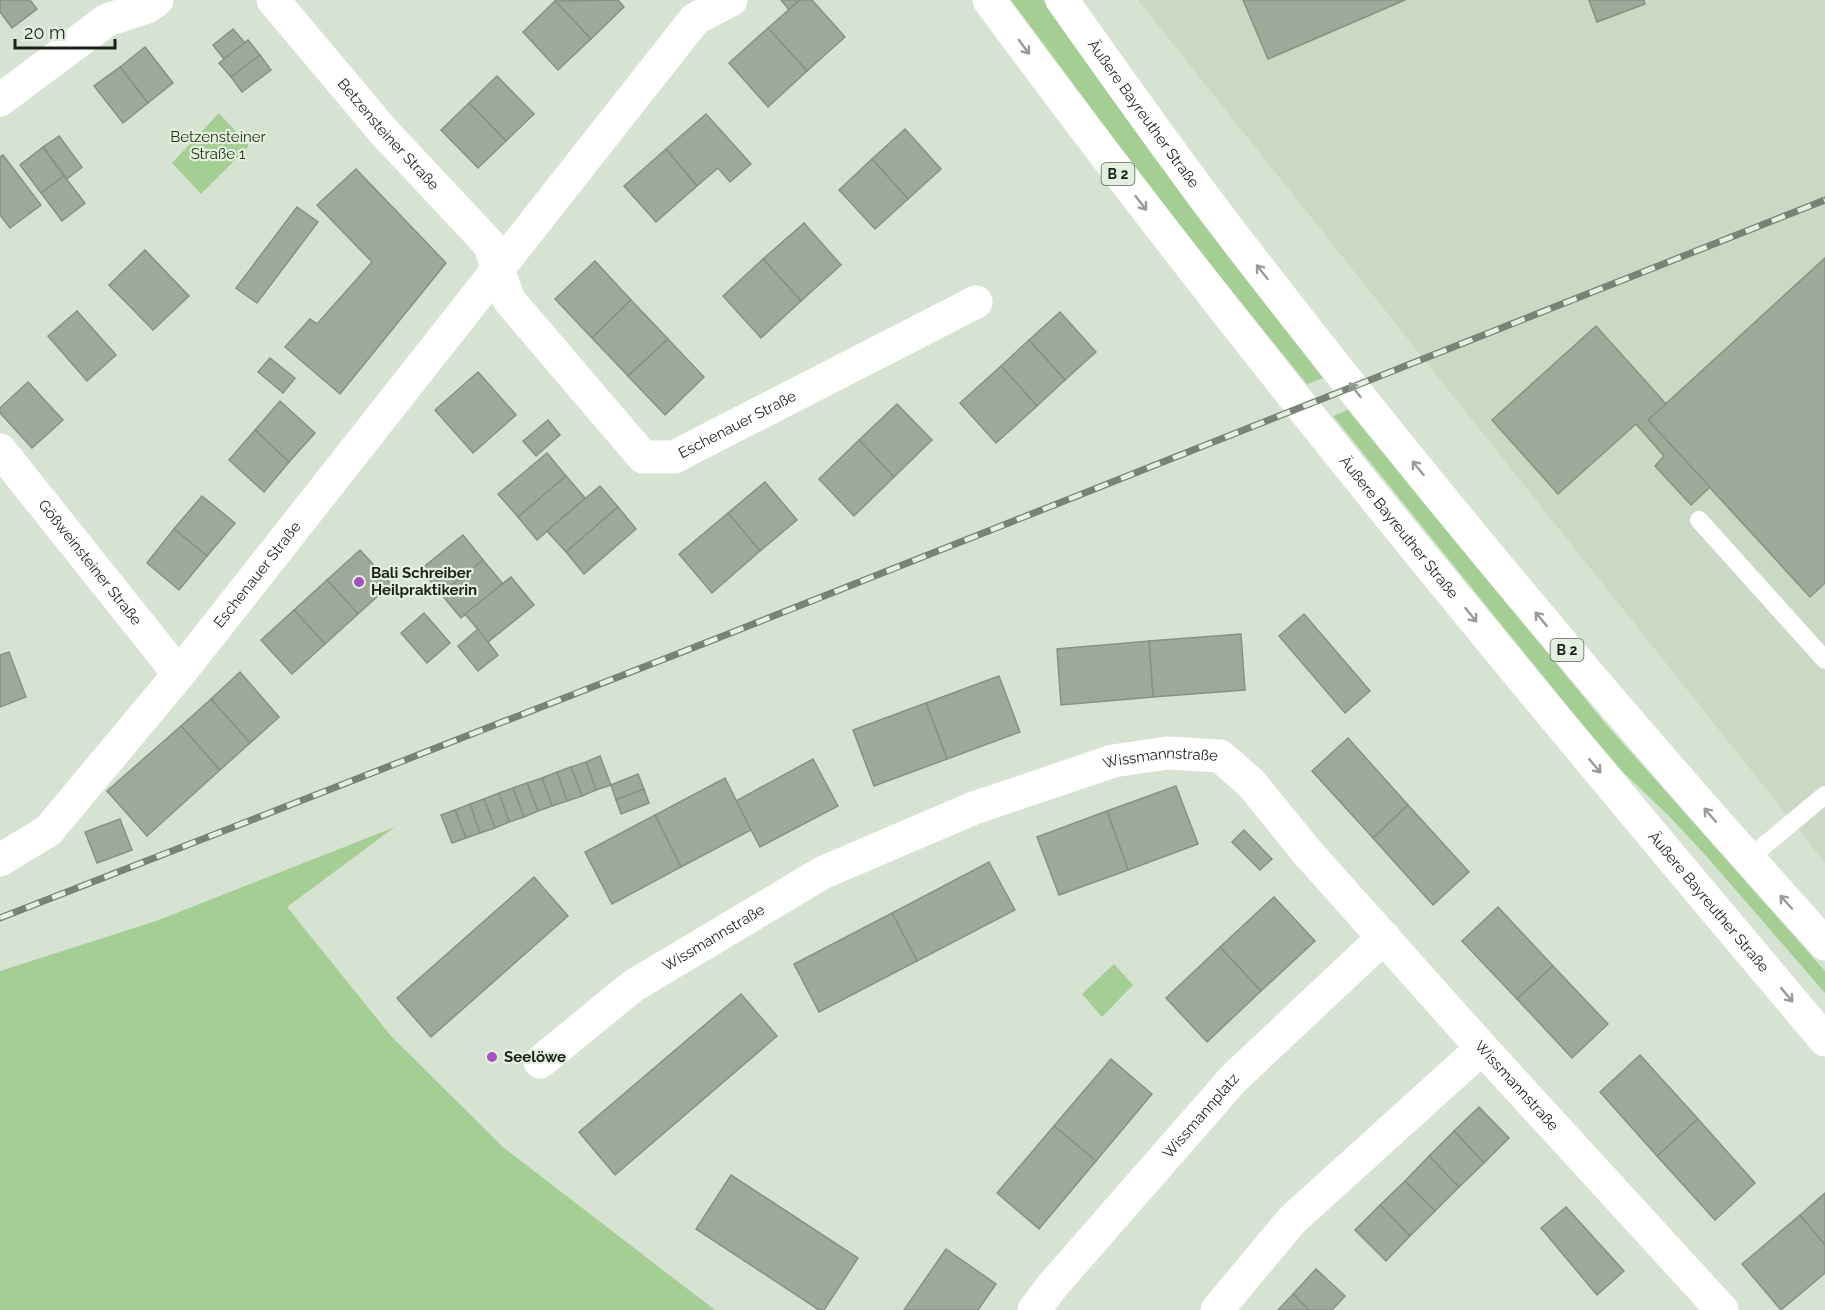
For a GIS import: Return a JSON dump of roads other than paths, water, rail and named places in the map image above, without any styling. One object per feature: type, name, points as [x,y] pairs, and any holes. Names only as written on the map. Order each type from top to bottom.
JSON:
[{"type":"street","points":[[0,100],[113,10],[147,7],[157,0]]},
{"type":"street","name":"Betzensteiner Straße","points":[[273,0],[383,131],[489,244],[499,271]]},
{"type":"street","name":"Eschenauer Straße","points":[[5,851],[48,831],[179,674],[499,271],[695,19],[731,0]]},
{"type":"street","name":"Äußere Bayreuther Straße","points":[[989,0],[1116,171],[1524,682],[1825,1040]]},
{"type":"street","name":"Äußere Bayreuther Straße","points":[[1062,0],[1186,173],[1392,436],[1556,637],[1748,859],[1825,944]]},
{"type":"street","name":"Eschenauer Straße","points":[[499,271],[509,300],[644,457],[674,458],[976,302]]},
{"type":"street","name":"Gößweinsteiner Straße","points":[[0,450],[179,674]]},
{"type":"street","name":"Wissmannstraße","points":[[540,1062],[633,986],[822,873],[974,808],[1113,761],[1168,753],[1220,756],[1251,783],[1307,852],[1482,1048],[1722,1310]]},
{"type":"street","name":"Wissmannplatz","points":[[1034,1310],[1053,1285],[1234,1078],[1384,937]]},
{"type":"street","points":[[1217,1310],[1292,1220],[1482,1048]]},
{"type":"lane","points":[[1699,520],[1825,660]]},
{"type":"lane","points":[[1748,859],[1825,795]]},
{"type":"railway","points":[[0,918],[718,638],[1825,200]]},
{"type":"place","name":"Bali Schreiber Heilpraktikerin","points":[[359,582]]},
{"type":"place","name":"Seelöwe","points":[[492,1057]]},
{"type":"park label","name":"Betzensteiner Straße 1","points":[[218,146]]}]
